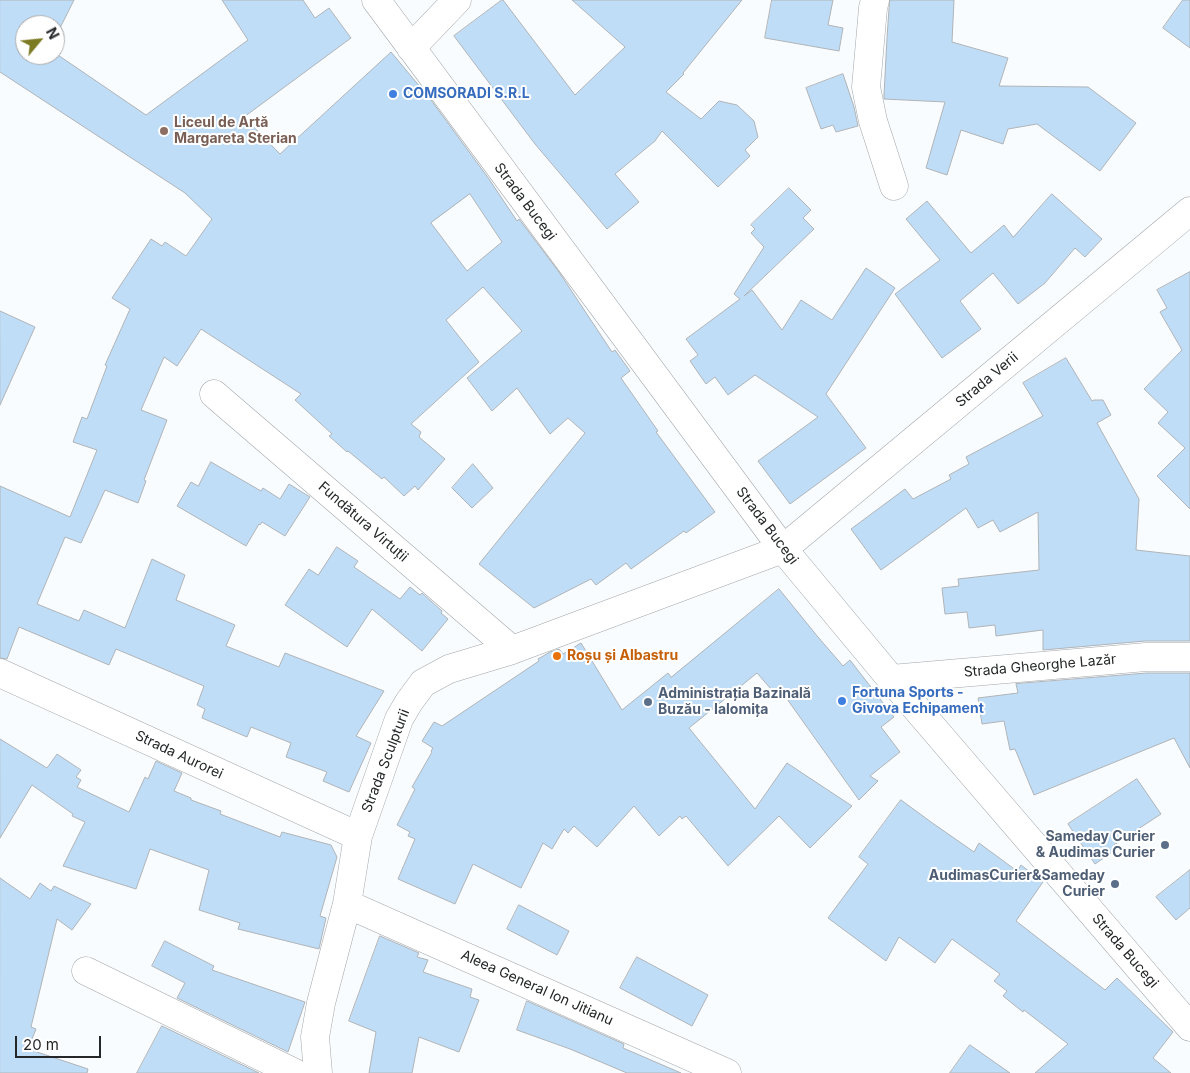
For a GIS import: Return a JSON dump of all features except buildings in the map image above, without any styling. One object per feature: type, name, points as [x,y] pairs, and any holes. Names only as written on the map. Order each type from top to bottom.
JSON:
[{"type":"street","name":"Strada Bucegi","points":[[376,0],[783,549],[891,679],[1190,1027]]},
{"type":"street","points":[[411,48],[457,0]]},
{"type":"street","points":[[876,0],[873,8],[866,87],[873,121],[894,186]]},
{"type":"street","name":"Strada Verii","points":[[783,549],[1190,211]]},
{"type":"street","name":"Fundătura Virtuții","points":[[214,394],[512,650]]},
{"type":"street","name":"Strada Sculpturii","points":[[318,1073],[315,1036],[321,1003],[347,904],[358,836],[399,719],[423,683],[450,669],[512,650],[783,549]]},
{"type":"street","name":"Strada Gheorghe Lazăr","points":[[891,679],[1146,657],[1190,657]]},
{"type":"street","name":"Strada Aurorei","points":[[0,673],[358,836]]},
{"type":"street","name":"Aleea General Ion Jitianu","points":[[347,904],[726,1073]]},
{"type":"street","points":[[86,971],[295,1073]]},
{"type":"place","name":"COMSORADI S.R.L","points":[[393,94]]},
{"type":"place","name":"Liceul de Artă Margareta Sterian","points":[[164,131]]},
{"type":"place","name":"Roșu și Albastru","points":[[557,656]]},
{"type":"place","name":"Fortuna Sports - Givova Echipament","points":[[842,701]]},
{"type":"place","name":"Administrația Bazinală Buzău - Ialomița","points":[[648,702]]},
{"type":"place","name":"Sameday Curier & Audimas Curier","points":[[1165,845]]},
{"type":"place","name":"AudimasCurier&Sameday Curier","points":[[1115,884]]}]
